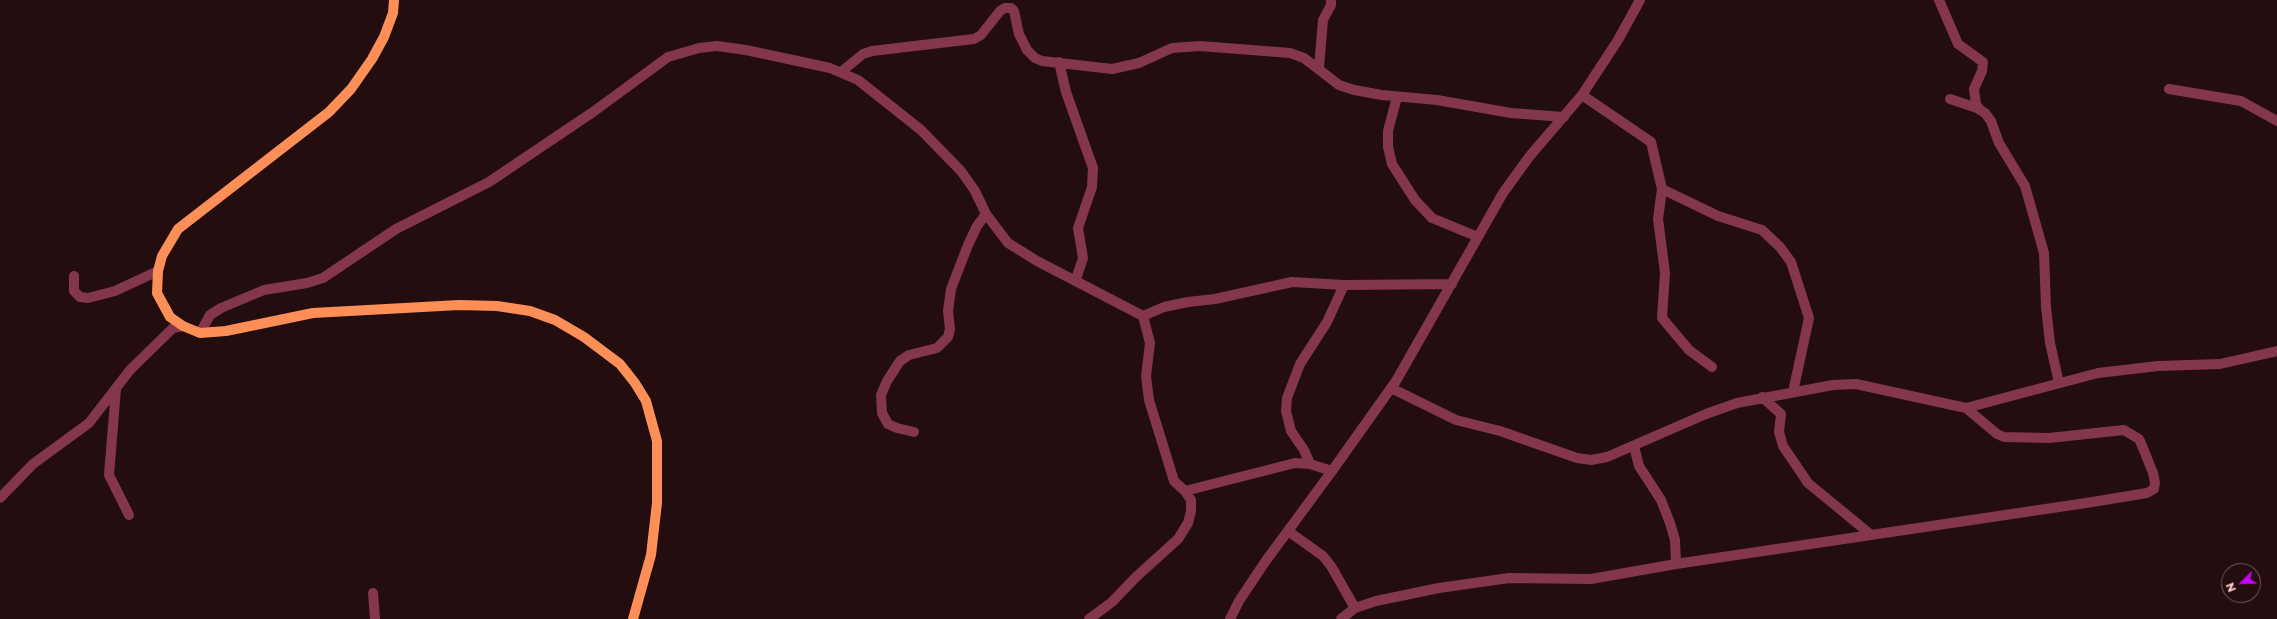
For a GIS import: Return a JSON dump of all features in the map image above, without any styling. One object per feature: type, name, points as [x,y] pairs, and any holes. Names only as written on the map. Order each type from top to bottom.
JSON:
[{"type":"main road","points":[[394,0],[393,13],[378,47],[351,89],[329,112],[184,222],[172,236],[162,256],[158,271],[157,293],[165,310],[183,326],[200,332],[226,331],[313,313],[459,305],[497,306],[530,311],[555,320],[584,337],[620,364],[635,383],[646,401],[657,440],[657,503],[651,555],[632,619]]},
{"type":"street","points":[[1319,67],[1323,20],[1331,5],[1331,0]]},
{"type":"street","points":[[1230,619],[1239,600],[1391,388],[1419,344],[1478,237],[1516,175],[1582,95],[1618,40],[1640,0]]},
{"type":"street","points":[[1939,0],[1958,44],[1983,62],[1982,71],[1974,88],[1976,104],[1991,121],[1999,143],[2026,186],[2044,253],[2049,337],[2059,383]]},
{"type":"street","points":[[841,72],[863,54],[872,51],[974,39],[981,35],[1000,11],[1005,8],[1011,8],[1014,11],[1019,34],[1027,50],[1035,58],[1042,61],[1112,68],[1139,63],[1172,48],[1200,46],[1290,53],[1304,58],[1319,67],[1339,84],[1354,90],[1397,97],[1437,100],[1511,113],[1564,117]]},
{"type":"street","points":[[200,332],[210,315],[221,308],[264,290],[307,283],[324,278],[396,229],[489,182],[593,112],[668,57],[699,48],[717,46],[746,50],[841,72],[858,80],[921,130],[969,181],[986,214],[1008,243],[1037,261],[1143,316],[1150,343],[1146,376],[1149,400],[1174,481],[1185,491],[1191,500],[1191,511],[1188,523],[1178,539],[1136,576],[1112,602],[1089,619]]},
{"type":"street","points":[[1059,62],[1066,92],[1093,168],[1092,187],[1078,228],[1083,258],[1076,280]]},
{"type":"street","points":[[2169,89],[2241,101],[2277,121]]},
{"type":"street","points":[[1582,95],[1651,142],[1662,189],[1658,219],[1665,274],[1662,318],[1689,350],[1712,367]]},
{"type":"street","points":[[1397,97],[1388,131],[1388,147],[1392,164],[1415,200],[1432,218],[1478,237]]},
{"type":"street","points":[[1950,99],[1980,110]]},
{"type":"street","points":[[1662,189],[1718,216],[1762,230],[1780,247],[1791,262],[1809,318],[1793,392]]},
{"type":"street","points":[[914,432],[888,424],[882,413],[881,396],[890,375],[900,361],[909,355],[937,348],[948,337],[950,330],[948,311],[951,289],[968,244],[977,226],[986,214]]},
{"type":"street","points":[[74,276],[74,287],[77,295],[88,298],[115,291],[158,271]]},
{"type":"street","points":[[1143,316],[1164,307],[1188,302],[1215,299],[1292,282],[1344,285],[1452,284]]},
{"type":"street","points":[[1310,464],[1304,450],[1291,431],[1286,411],[1287,398],[1300,364],[1327,322],[1344,285]]},
{"type":"street","points":[[0,498],[33,464],[89,423],[130,370],[173,328],[183,326]]},
{"type":"street","points":[[1391,388],[1456,420],[1500,431],[1577,458],[1591,460],[1607,458],[1706,414],[1762,397],[1793,392],[1856,384],[1966,408],[2059,383],[2122,369],[2220,364],[2277,351]]},
{"type":"street","points":[[116,389],[109,475],[128,515]]},
{"type":"street","points":[[1762,397],[1780,414],[1779,432],[1782,446],[1808,483],[1870,534]]},
{"type":"street","points":[[1341,619],[1355,608],[1376,601],[1439,588],[1509,578],[1591,579],[1676,564],[1870,534],[2086,503],[2148,493],[2154,489],[2155,483],[2153,473],[2139,439],[2124,430],[2049,438],[2004,437],[1997,434],[1966,408]]},
{"type":"street","points":[[1634,446],[1639,466],[1661,500],[1670,522],[1675,540],[1676,564]]},
{"type":"street","points":[[1185,491],[1285,465],[1310,464],[1332,471]]},
{"type":"street","points":[[1288,531],[1323,556],[1331,566],[1355,608]]},
{"type":"street","points":[[373,593],[375,619]]}]
